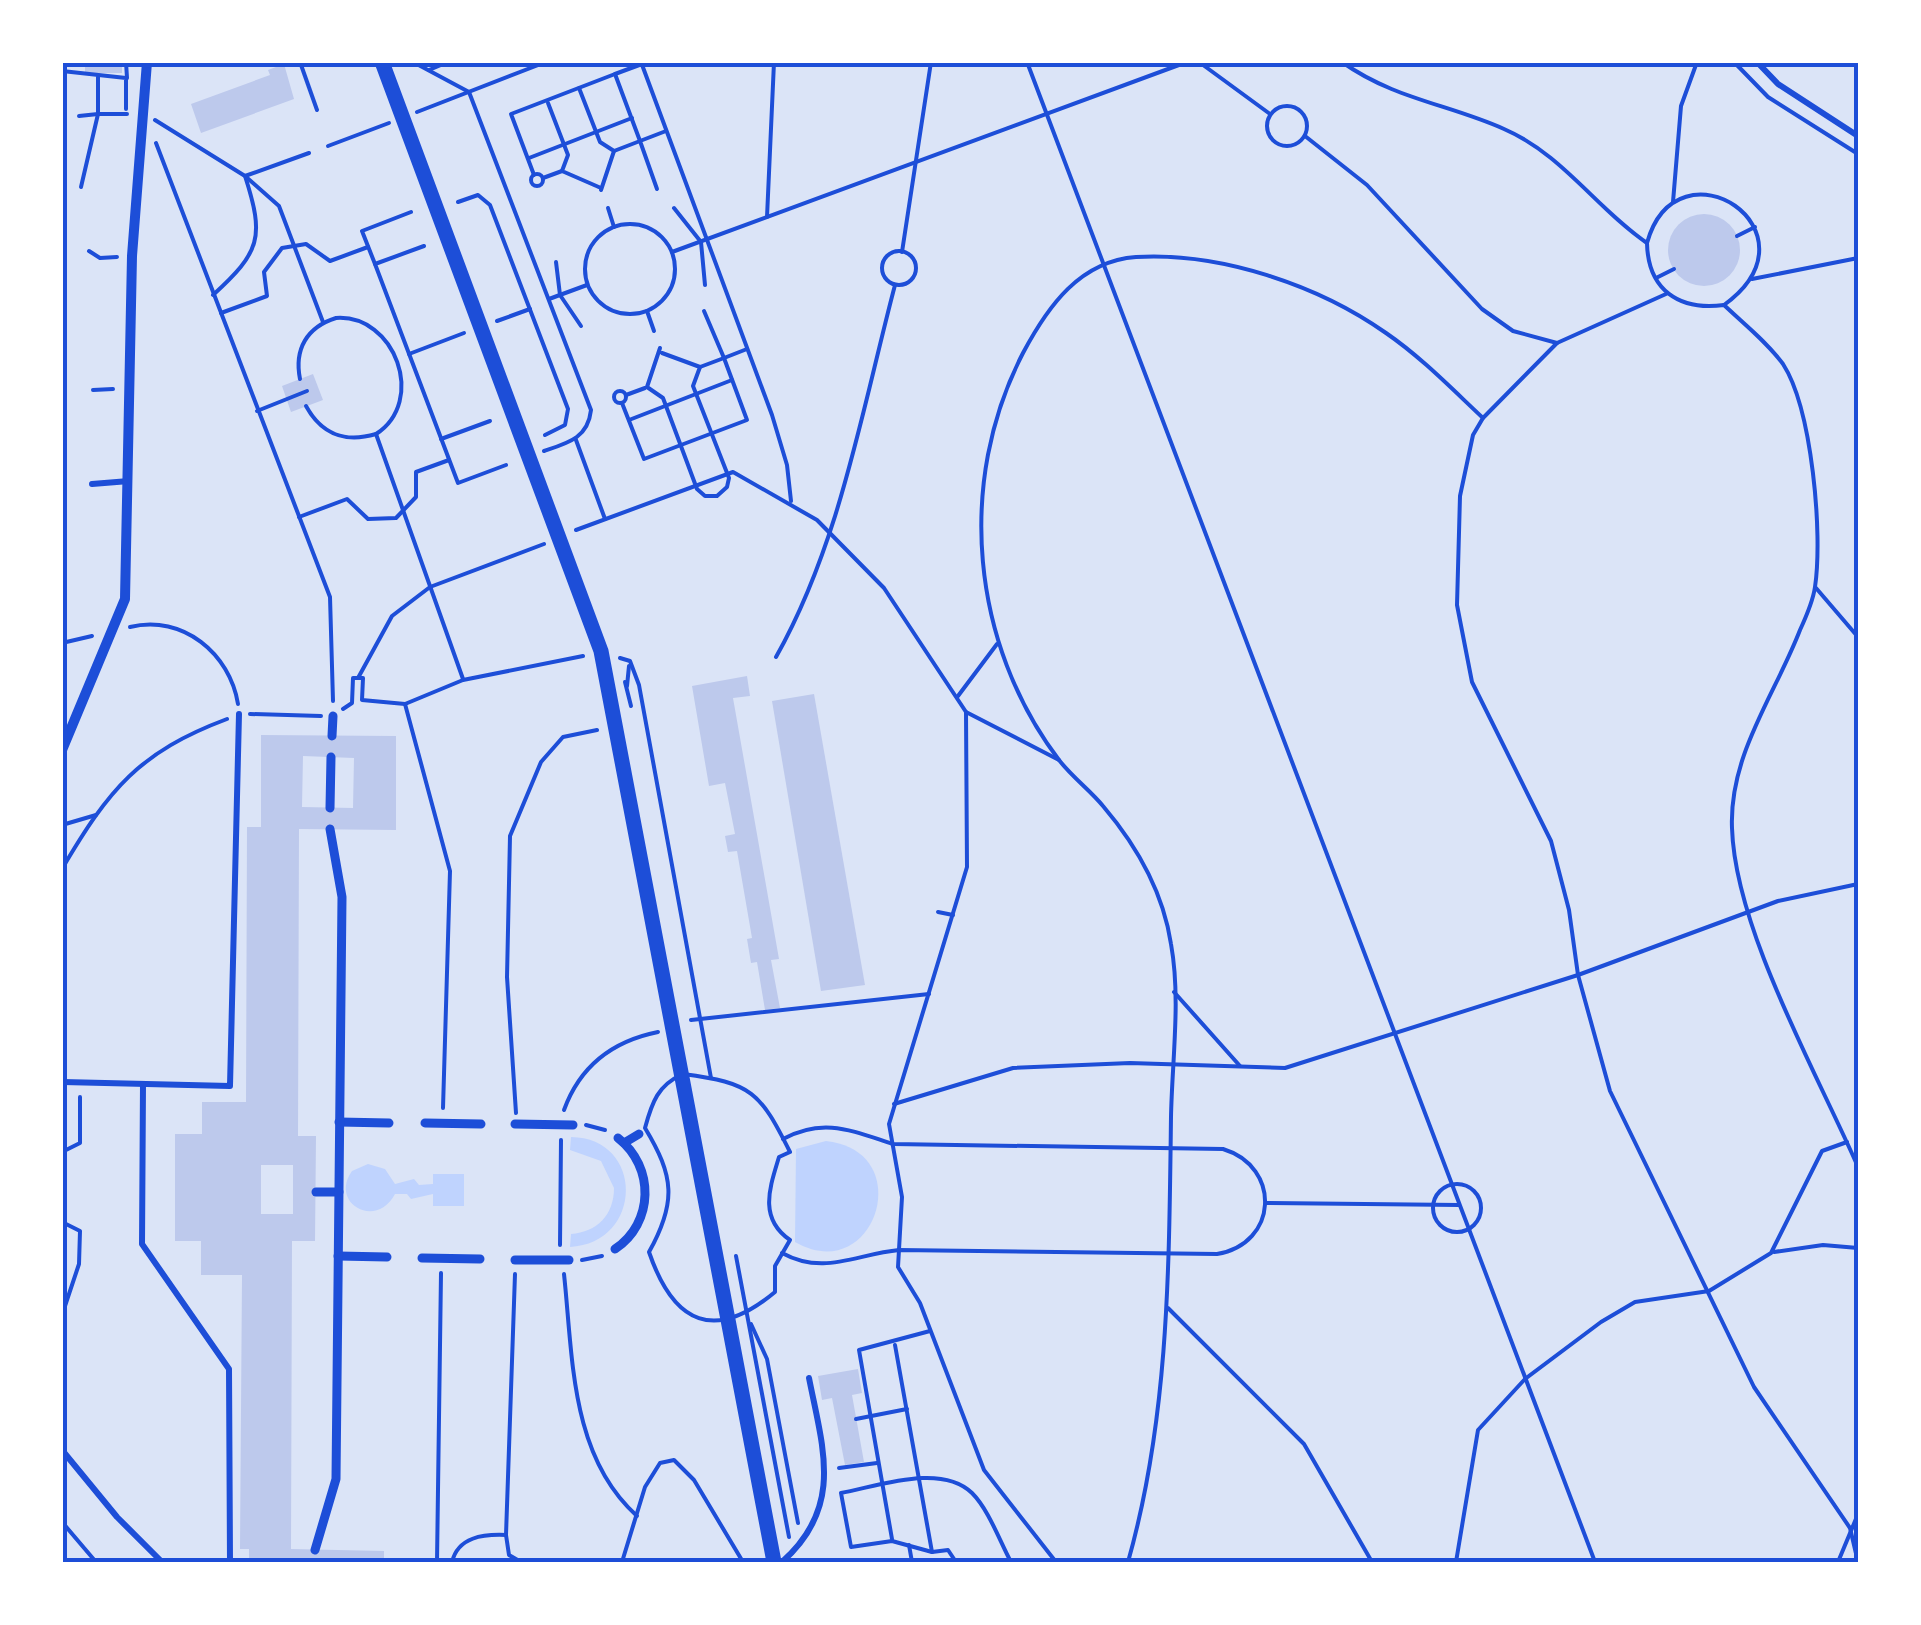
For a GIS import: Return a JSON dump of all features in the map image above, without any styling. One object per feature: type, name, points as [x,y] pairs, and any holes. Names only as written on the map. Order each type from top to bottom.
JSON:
[{"type":"street","points":[[62,750],[126,599],[130,561],[132,256],[148,120],[147,62]]},
{"type":"street","points":[[382,62],[411,114],[601,650],[774,1562]]},
{"type":"street","points":[[332,736],[333,716]]},
{"type":"street","points":[[330,808],[332,757]]},
{"type":"street","points":[[315,1550],[336,1479],[342,897],[330,829]]},
{"type":"street","points":[[340,1122],[390,1123]]},
{"type":"street","points":[[425,1123],[481,1124]]},
{"type":"street","points":[[516,1124],[573,1125]]},
{"type":"street","points":[[619,1246],[646,1220],[652,1192],[621,1140],[639,1134]]},
{"type":"street","points":[[642,1170],[652,1166]]},
{"type":"street","points":[[316,1192],[339,1192]]},
{"type":"street","points":[[619,1246],[638,1248]]},
{"type":"street","points":[[338,1256],[387,1258]]},
{"type":"street","points":[[422,1258],[480,1259]]},
{"type":"street","points":[[515,1260],[564,1260]]},
{"type":"lane","points":[[1756,62],[1813,108],[1858,136]]},
{"type":"lane","points":[[92,484],[130,480]]},
{"type":"lane","points":[[63,1082],[230,1086],[240,714]]},
{"type":"lane","points":[[142,1084],[142,1244],[229,1369],[230,1562]]},
{"type":"lane","points":[[782,1562],[801,1542],[823,1504],[826,1464],[809,1378]]},
{"type":"lane","points":[[62,1450],[117,1517],[162,1562]]},
{"type":"path","points":[[300,62],[318,110]]},
{"type":"path","points":[[413,62],[469,92],[591,410],[590,422],[576,440],[530,456]]},
{"type":"path","points":[[428,70],[448,62]]},
{"type":"path","points":[[328,146],[546,62]]},
{"type":"path","points":[[767,217],[774,62]]},
{"type":"path","points":[[902,252],[931,62]]},
{"type":"path","points":[[1027,62],[1594,1562]]},
{"type":"path","points":[[672,252],[1188,62]]},
{"type":"path","points":[[1200,62],[1270,114]]},
{"type":"path","points":[[1342,62],[1415,102],[1504,128],[1550,154],[1620,225],[1647,243]]},
{"type":"path","points":[[1673,202],[1681,106],[1697,62]]},
{"type":"path","points":[[1734,62],[1768,96],[1858,154]]},
{"type":"path","points":[[614,151],[601,189],[562,171],[543,178],[535,186],[511,114],[641,63],[787,465],[790,501]]},
{"type":"path","points":[[62,72],[126,78],[126,114],[79,116]]},
{"type":"path","points":[[616,74],[656,188]]},
{"type":"path","points":[[82,187],[98,114],[98,77]]},
{"type":"path","points":[[579,88],[600,142],[614,151]]},
{"type":"path","points":[[547,100],[568,154],[562,171]]},
{"type":"path","points":[[1282,106],[1294,107],[1307,122],[1305,136],[1288,147],[1276,144],[1266,126],[1270,114],[1282,106]]},
{"type":"path","points":[[528,158],[632,118]]},
{"type":"path","points":[[148,120],[246,176],[279,206],[323,322]]},
{"type":"path","points":[[614,151],[666,131]]},
{"type":"path","points":[[62,870],[100,813],[158,749],[240,714],[333,716],[330,597],[153,134]]},
{"type":"path","points":[[1305,136],[1367,185],[1482,309],[1513,332],[1557,343]]},
{"type":"path","points":[[246,176],[309,153]]},
{"type":"path","points":[[534,174],[543,178]]},
{"type":"path","points":[[213,295],[241,269],[258,244],[258,214],[246,176]]},
{"type":"path","points":[[458,202],[478,195],[490,205],[561,392],[568,422],[545,435]]},
{"type":"path","points":[[1752,279],[1760,246],[1754,227],[1734,203],[1720,196],[1688,196],[1659,214],[1647,243],[1654,278],[1666,294],[1695,307],[1724,305],[1752,279],[1858,258]]},
{"type":"path","points":[[608,208],[614,227]]},
{"type":"path","points":[[674,208],[704,241],[705,285]]},
{"type":"path","points":[[411,212],[362,231],[368,247],[458,483],[506,465]]},
{"type":"path","points":[[614,227],[648,228],[672,252],[675,272],[670,292],[647,311],[612,310],[588,285],[586,265],[592,246],[614,227]]},
{"type":"path","points":[[1737,236],[1754,227]]},
{"type":"path","points":[[220,313],[267,296],[264,282],[268,262],[282,248],[296,243],[315,246],[330,261],[368,247]]},
{"type":"path","points":[[375,264],[424,246]]},
{"type":"path","points":[[89,250],[100,258],[132,256]]},
{"type":"path","points":[[902,252],[912,257],[916,272],[905,284],[894,284],[885,278],[884,262],[891,254],[902,252]]},
{"type":"path","points":[[1128,1562],[1146,1497],[1168,1308],[1172,945],[1146,864],[1102,803],[1060,761],[1022,700],[998,643],[985,594],[982,508],[1006,395],[1020,359],[1057,300],[1104,262],[1138,257],[1209,263],[1326,298],[1386,333],[1482,418]]},
{"type":"path","points":[[556,262],[560,295],[581,326]]},
{"type":"path","points":[[1654,278],[1674,269]]},
{"type":"path","points":[[776,657],[798,619],[830,533],[894,284]]},
{"type":"path","points":[[549,299],[588,285]]},
{"type":"path","points":[[1666,294],[1557,343],[1482,418],[1473,436],[1460,496],[1457,605],[1472,682],[1552,841],[1569,910],[1578,975],[1610,1091],[1754,1387],[1850,1528],[1858,1562]]},
{"type":"path","points":[[1724,305],[1783,365],[1800,403],[1811,463],[1815,587],[1800,631],[1748,741],[1735,787],[1734,859],[1784,1004],[1858,1167]]},
{"type":"path","points":[[647,311],[654,331]]},
{"type":"path","points":[[622,402],[644,459],[747,420],[704,311]]},
{"type":"path","points":[[300,380],[302,343],[323,322],[348,317],[364,320],[388,343],[399,368],[402,398],[391,422],[376,434],[339,437],[324,429],[306,406]]},
{"type":"path","points":[[622,402],[626,395],[646,387],[661,350],[700,367],[747,349]]},
{"type":"path","points":[[646,387],[662,398],[696,486],[706,496],[717,496],[728,487],[728,474],[693,386],[700,367]]},
{"type":"path","points":[[629,420],[732,380]]},
{"type":"path","points":[[92,390],[130,389]]},
{"type":"path","points":[[257,411],[307,391]]},
{"type":"path","points":[[622,402],[616,402],[615,394],[620,391],[626,395]]},
{"type":"path","points":[[441,439],[490,421]]},
{"type":"path","points":[[376,434],[463,680]]},
{"type":"path","points":[[576,440],[605,519]]},
{"type":"path","points":[[299,518],[347,499],[368,518],[389,520],[403,514],[416,496],[416,472],[449,460]]},
{"type":"path","points":[[358,678],[392,616],[430,587],[734,472],[790,501],[830,533],[884,588],[966,712],[967,867],[890,1124],[902,1197],[898,1267],[920,1303],[984,1470],[1056,1562]]},
{"type":"path","points":[[1815,587],[1858,637]]},
{"type":"path","points":[[62,643],[152,625],[188,633],[209,647],[226,666],[240,714]]},
{"type":"path","points":[[958,696],[998,643]]},
{"type":"path","points":[[352,703],[353,678],[363,678],[362,700],[404,704],[463,680],[601,650]]},
{"type":"path","points":[[628,686],[630,661],[640,685],[711,1078]]},
{"type":"path","points":[[404,704],[450,871],[442,1124]]},
{"type":"path","points":[[966,712],[1060,761]]},
{"type":"path","points":[[516,1124],[507,977],[510,836],[541,762],[563,738],[617,728]]},
{"type":"path","points":[[62,825],[100,813]]},
{"type":"path","points":[[894,1104],[1013,1068],[1130,1063],[1286,1068],[1578,975],[1749,911],[1808,893],[1858,884]]},
{"type":"path","points":[[938,912],[953,914]]},
{"type":"path","points":[[1174,992],[1243,1069]]},
{"type":"path","points":[[701,1019],[929,994]]},
{"type":"path","points":[[637,1516],[610,1492],[580,1412],[564,1260],[561,1125],[564,1107],[588,1066],[619,1042],[674,1028]]},
{"type":"path","points":[[62,1152],[80,1143],[80,1082]]},
{"type":"path","points":[[782,1253],[800,1263],[834,1266],[865,1253],[899,1250],[1217,1254],[1236,1249],[1261,1226],[1267,1202],[1260,1176],[1235,1153],[1171,1147],[893,1144],[818,1124],[783,1139]]},
{"type":"path","points":[[573,1125],[597,1127],[621,1140]]},
{"type":"path","points":[[1771,1253],[1822,1150],[1847,1142]]},
{"type":"path","points":[[652,1166],[665,1162]]},
{"type":"path","points":[[1452,1184],[1470,1188],[1480,1200],[1480,1216],[1468,1229],[1455,1232],[1440,1225],[1433,1205],[1440,1190],[1452,1184]]},
{"type":"path","points":[[652,1192],[670,1192]]},
{"type":"path","points":[[1267,1202],[1460,1205]]},
{"type":"path","points":[[646,1220],[665,1224]]},
{"type":"path","points":[[62,1222],[80,1231],[79,1264],[62,1315]]},
{"type":"path","points":[[1456,1562],[1478,1430],[1525,1378],[1585,1332],[1634,1302],[1710,1292],[1771,1253],[1824,1244],[1858,1248]]},
{"type":"path","points":[[564,1260],[596,1259],[619,1246]]},
{"type":"path","points":[[638,1248],[649,1252]]},
{"type":"path","points":[[437,1562],[441,1258]]},
{"type":"path","points":[[515,1260],[506,1534],[510,1555],[520,1562]]},
{"type":"path","points":[[1168,1308],[1304,1444],[1372,1562]]},
{"type":"path","points":[[792,1553],[748,1314],[767,1359],[801,1542]]},
{"type":"path","points":[[892,1540],[859,1350],[930,1331]]},
{"type":"path","points":[[895,1343],[932,1552]]},
{"type":"path","points":[[856,1419],[907,1409]]},
{"type":"path","points":[[622,1562],[645,1487],[660,1464],[674,1460],[694,1480],[744,1562]]},
{"type":"path","points":[[838,1463],[839,1469],[879,1462]]},
{"type":"path","points":[[956,1562],[948,1550],[932,1552],[892,1540],[852,1547],[841,1493],[943,1479],[974,1496],[1012,1562]]},
{"type":"path","points":[[1838,1562],[1858,1514]]},
{"type":"path","points":[[62,1522],[96,1562]]},
{"type":"path","points":[[452,1562],[455,1552],[478,1534],[506,1534]]},
{"type":"path","points":[[909,1546],[912,1562]]},
{"type":"shaded area","points":[[62,63],[1858,63],[1858,1562],[63,1562]]},
{"type":"water","points":[[571,1137],[595,1142],[612,1154],[623,1171],[626,1191],[622,1211],[612,1228],[594,1241],[570,1247],[571,1234],[589,1230],[607,1214],[614,1188],[601,1161],[570,1150]]},
{"type":"water","points":[[826,1141],[855,1150],[872,1167],[878,1189],[875,1212],[864,1233],[847,1247],[823,1251],[795,1242],[796,1149]]},
{"type":"water","points":[[368,1164],[385,1169],[395,1184],[414,1179],[419,1185],[433,1184],[433,1174],[464,1174],[464,1206],[433,1206],[433,1194],[411,1199],[407,1194],[395,1194],[377,1210],[358,1208],[350,1202],[346,1183],[352,1171]]},
{"type":"building","points":[[85,62],[122,62],[122,73],[85,73]]},
{"type":"building","points":[[284,64],[294,99],[201,133],[191,104],[270,75],[268,70]]},
{"type":"building","points":[[1704,214],[1729,225],[1740,250],[1729,275],[1704,286],[1679,275],[1668,250],[1679,225]]},
{"type":"building","points":[[313,374],[323,400],[291,412],[282,386]]},
{"type":"building","points":[[747,676],[750,696],[733,698],[779,959],[771,960],[780,1008],[765,1010],[757,962],[751,963],[747,939],[752,938],[737,851],[728,852],[725,836],[735,834],[725,783],[709,786],[692,686]]},
{"type":"building","points":[[814,694],[865,985],[821,991],[772,701]]},
{"type":"building","points":[[261,735],[396,736],[396,830],[299,829],[298,1136],[316,1136],[315,1241],[292,1241],[291,1549],[384,1551],[384,1562],[249,1562],[249,1549],[240,1549],[242,1275],[201,1275],[201,1241],[175,1241],[175,1134],[202,1134],[202,1102],[246,1102],[247,827],[261,827]],"holes":[[[303,756],[354,758],[353,808],[302,807]],[[261,1165],[293,1165],[293,1214],[261,1214]]]},
{"type":"building","points":[[858,1369],[862,1393],[852,1395],[864,1462],[845,1465],[832,1398],[822,1400],[818,1376]]}]
